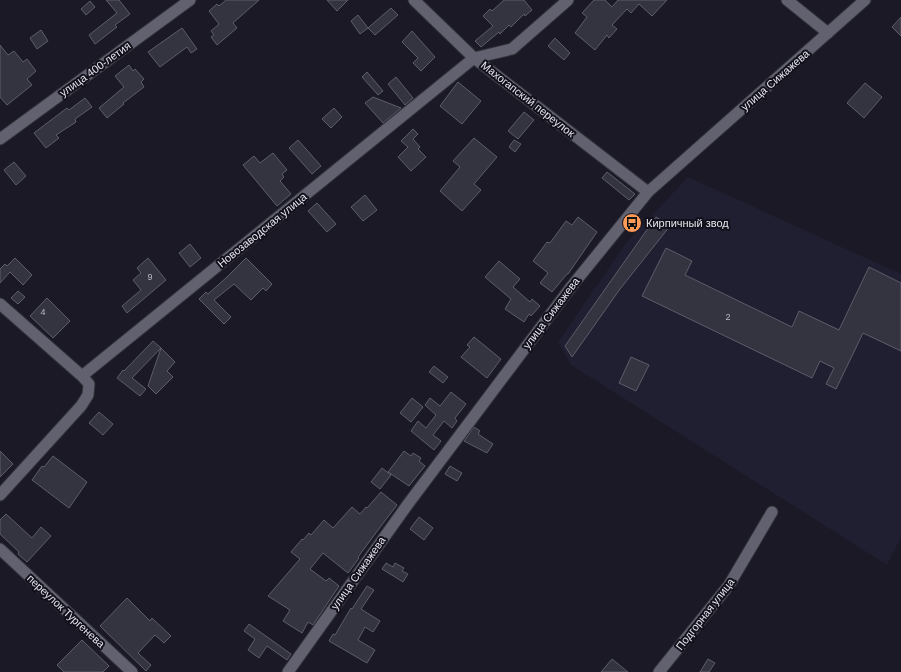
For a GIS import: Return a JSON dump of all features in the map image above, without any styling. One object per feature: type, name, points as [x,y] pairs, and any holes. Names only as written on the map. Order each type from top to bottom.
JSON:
[{"type":"street","name":"улица 400-летия","points":[[0,139],[190,0]]},
{"type":"street","name":"Махогапский переулок","points":[[414,0],[474,58],[648,192]]},
{"type":"street","name":"Новозаводская улица","points":[[82,376],[474,58],[512,49],[568,0]]},
{"type":"street","points":[[787,0],[828,33]]},
{"type":"street","name":"улица Сижажева","points":[[288,672],[408,504],[571,287],[648,192],[865,0]]},
{"type":"street","points":[[0,304],[82,376],[89,384],[88,394],[80,406],[0,495]]},
{"type":"street","name":"Подгорная улица","points":[[659,672],[729,585],[772,512]]},
{"type":"street","name":"переулок Тургенева","points":[[0,549],[132,672]]},
{"type":"shaded area","points":[[688,177],[901,274],[901,537],[887,565],[571,365],[558,342],[626,243]]},
{"type":"building","points":[[106,0],[119,0],[130,14],[115,25],[117,27],[95,44],[89,35],[117,13]]},
{"type":"building","points":[[226,0],[259,0],[233,23],[237,28],[217,45],[211,37],[214,35],[211,31],[219,24],[209,11],[217,4],[219,6]]},
{"type":"building","points":[[327,0],[348,0],[337,11]]},
{"type":"building","points":[[504,0],[524,0],[532,10],[525,16],[524,14],[511,27],[509,25],[500,34],[499,32],[481,47],[475,41],[493,26],[483,16],[490,9],[492,11]]},
{"type":"building","points":[[594,0],[605,0],[612,7],[618,0],[667,0],[652,16],[639,4],[631,13],[627,9],[612,25],[617,29],[609,38],[607,35],[595,50],[575,33],[587,17],[582,13]]},
{"type":"building","points":[[90,1],[95,7],[86,15],[81,9]]},
{"type":"building","points":[[391,8],[398,15],[375,35],[368,28]]},
{"type":"building","points":[[358,15],[368,28],[360,34],[351,21]]},
{"type":"building","points":[[901,17],[901,36],[892,27]]},
{"type":"building","points":[[182,28],[197,49],[191,53],[187,47],[160,67],[148,52]]},
{"type":"building","points":[[41,30],[48,41],[37,49],[30,38]]},
{"type":"building","points":[[412,31],[435,57],[421,71],[413,63],[418,58],[402,42]]},
{"type":"building","points":[[555,38],[570,53],[564,60],[548,46]]},
{"type":"building","points":[[0,45],[8,55],[14,51],[23,62],[27,59],[36,71],[27,79],[32,85],[7,105],[0,97]]},
{"type":"building","points":[[129,65],[133,71],[135,69],[144,79],[141,82],[144,87],[123,103],[124,104],[107,118],[99,108],[124,87],[115,76]]},
{"type":"building","points":[[367,72],[383,91],[378,95],[362,77]]},
{"type":"building","points":[[396,77],[413,98],[405,105],[388,84]]},
{"type":"building","points":[[458,82],[481,101],[462,124],[440,106]]},
{"type":"building","points":[[865,83],[882,97],[864,118],[847,103]]},
{"type":"building","points":[[373,97],[401,108],[383,123],[365,103]]},
{"type":"building","points":[[85,98],[92,107],[75,119],[76,122],[56,135],[59,138],[46,148],[34,133],[67,108],[69,110]]},
{"type":"building","points":[[334,108],[342,117],[331,128],[322,119]]},
{"type":"building","points":[[524,112],[534,120],[518,139],[508,131]]},
{"type":"building","points":[[413,129],[418,134],[413,139],[420,147],[418,149],[426,157],[411,171],[398,157],[408,147],[401,141]]},
{"type":"building","points":[[474,138],[497,157],[474,184],[481,190],[462,211],[440,191],[460,167],[453,161]]},
{"type":"building","points":[[298,140],[321,166],[312,174],[289,148]]},
{"type":"building","points":[[514,140],[521,144],[515,152],[509,147]]},
{"type":"building","points":[[273,153],[287,170],[282,174],[284,177],[280,181],[291,194],[277,206],[243,165],[254,156],[260,163]]},
{"type":"building","points":[[14,162],[26,176],[16,185],[4,170]]},
{"type":"building","points":[[607,172],[635,194],[629,200],[602,178]]},
{"type":"building","points":[[365,195],[377,210],[363,221],[351,207]]},
{"type":"building","points":[[317,203],[336,224],[327,232],[308,211]]},
{"type":"building","points":[[578,217],[597,232],[568,274],[552,292],[540,283],[548,273],[533,261],[547,242],[550,243],[566,221],[572,225]]},
{"type":"building","points":[[656,217],[670,226],[620,289],[572,357],[565,346]]},
{"type":"building","points":[[190,244],[201,258],[190,267],[179,253]]},
{"type":"building","points":[[666,248],[692,261],[685,275],[792,327],[799,311],[839,330],[869,267],[901,283],[901,351],[863,333],[836,389],[826,384],[834,368],[820,361],[812,378],[642,296]]},
{"type":"building","points":[[15,258],[32,275],[23,285],[10,272],[0,283],[0,269],[5,264],[7,266]]},
{"type":"building","points":[[148,258],[166,280],[127,313],[122,306],[141,290],[133,280],[141,273],[137,268]]},
{"type":"building","points":[[246,258],[272,284],[266,291],[263,288],[251,300],[234,284],[214,300],[231,317],[224,324],[199,299],[206,292],[208,294]]},
{"type":"building","points":[[499,261],[520,279],[513,287],[530,302],[532,299],[540,306],[531,316],[529,314],[524,322],[505,309],[511,299],[485,277]]},
{"type":"building","points":[[18,291],[25,297],[18,304],[11,298]]},
{"type":"building","points":[[47,298],[70,321],[53,338],[30,316]]},
{"type":"building","points":[[474,337],[501,359],[487,378],[461,357],[470,347],[467,345]]},
{"type":"building","points":[[153,341],[161,348],[132,378],[146,389],[140,396],[117,378],[123,370],[124,371]]},
{"type":"building","points":[[161,348],[175,362],[167,371],[173,377],[156,394],[148,386]]},
{"type":"building","points":[[631,357],[649,365],[636,391],[619,383]]},
{"type":"building","points":[[434,366],[448,377],[443,383],[429,372]]},
{"type":"building","points":[[451,392],[466,404],[455,418],[457,421],[452,428],[444,421],[433,435],[441,441],[434,450],[411,431],[418,421],[426,428],[436,415],[425,405],[430,398],[440,406]]},
{"type":"building","points":[[412,398],[423,407],[411,422],[400,413]]},
{"type":"building","points":[[99,412],[113,424],[103,435],[89,423]]},
{"type":"building","points":[[474,427],[480,431],[478,434],[493,444],[487,453],[464,441]]},
{"type":"building","points":[[0,451],[13,464],[0,477]]},
{"type":"building","points":[[404,451],[411,456],[413,453],[421,458],[419,461],[425,466],[409,486],[388,472]]},
{"type":"building","points":[[53,456],[87,482],[69,508],[32,480],[42,466],[44,467]]},
{"type":"building","points":[[450,466],[462,473],[457,481],[445,474]]},
{"type":"building","points":[[382,468],[391,475],[380,489],[371,482]]},
{"type":"building","points":[[381,492],[397,505],[358,557],[359,558],[348,573],[323,553],[310,569],[326,581],[329,578],[339,586],[313,625],[308,622],[302,633],[283,621],[290,610],[268,596],[300,559],[291,552],[309,533],[311,535],[324,520],[333,528],[352,507],[360,514]]},
{"type":"building","points":[[6,514],[32,538],[41,527],[51,536],[27,562],[0,534],[0,520]]},
{"type":"building","points":[[419,517],[433,528],[424,540],[410,529]]},
{"type":"building","points":[[386,563],[393,567],[395,563],[404,568],[402,571],[408,574],[403,582],[382,569]]},
{"type":"building","points":[[367,586],[374,590],[361,609],[380,621],[373,632],[365,627],[358,640],[375,650],[367,663],[329,641],[333,634],[335,635],[351,608],[352,609]]},
{"type":"building","points":[[127,598],[150,621],[152,618],[171,636],[164,643],[155,635],[138,653],[151,665],[146,671],[100,626]]},
{"type":"building","points":[[249,624],[291,654],[287,660],[267,646],[259,658],[248,650],[255,639],[244,631]]},
{"type":"building","points":[[82,640],[109,666],[103,672],[64,672],[57,665]]},
{"type":"building","points":[[612,659],[628,672],[601,672]]},
{"type":"building","points":[[708,659],[715,663],[709,672],[700,672]]},
{"type":"place","name":"Кирпичный звод","points":[[632,223]]}]
